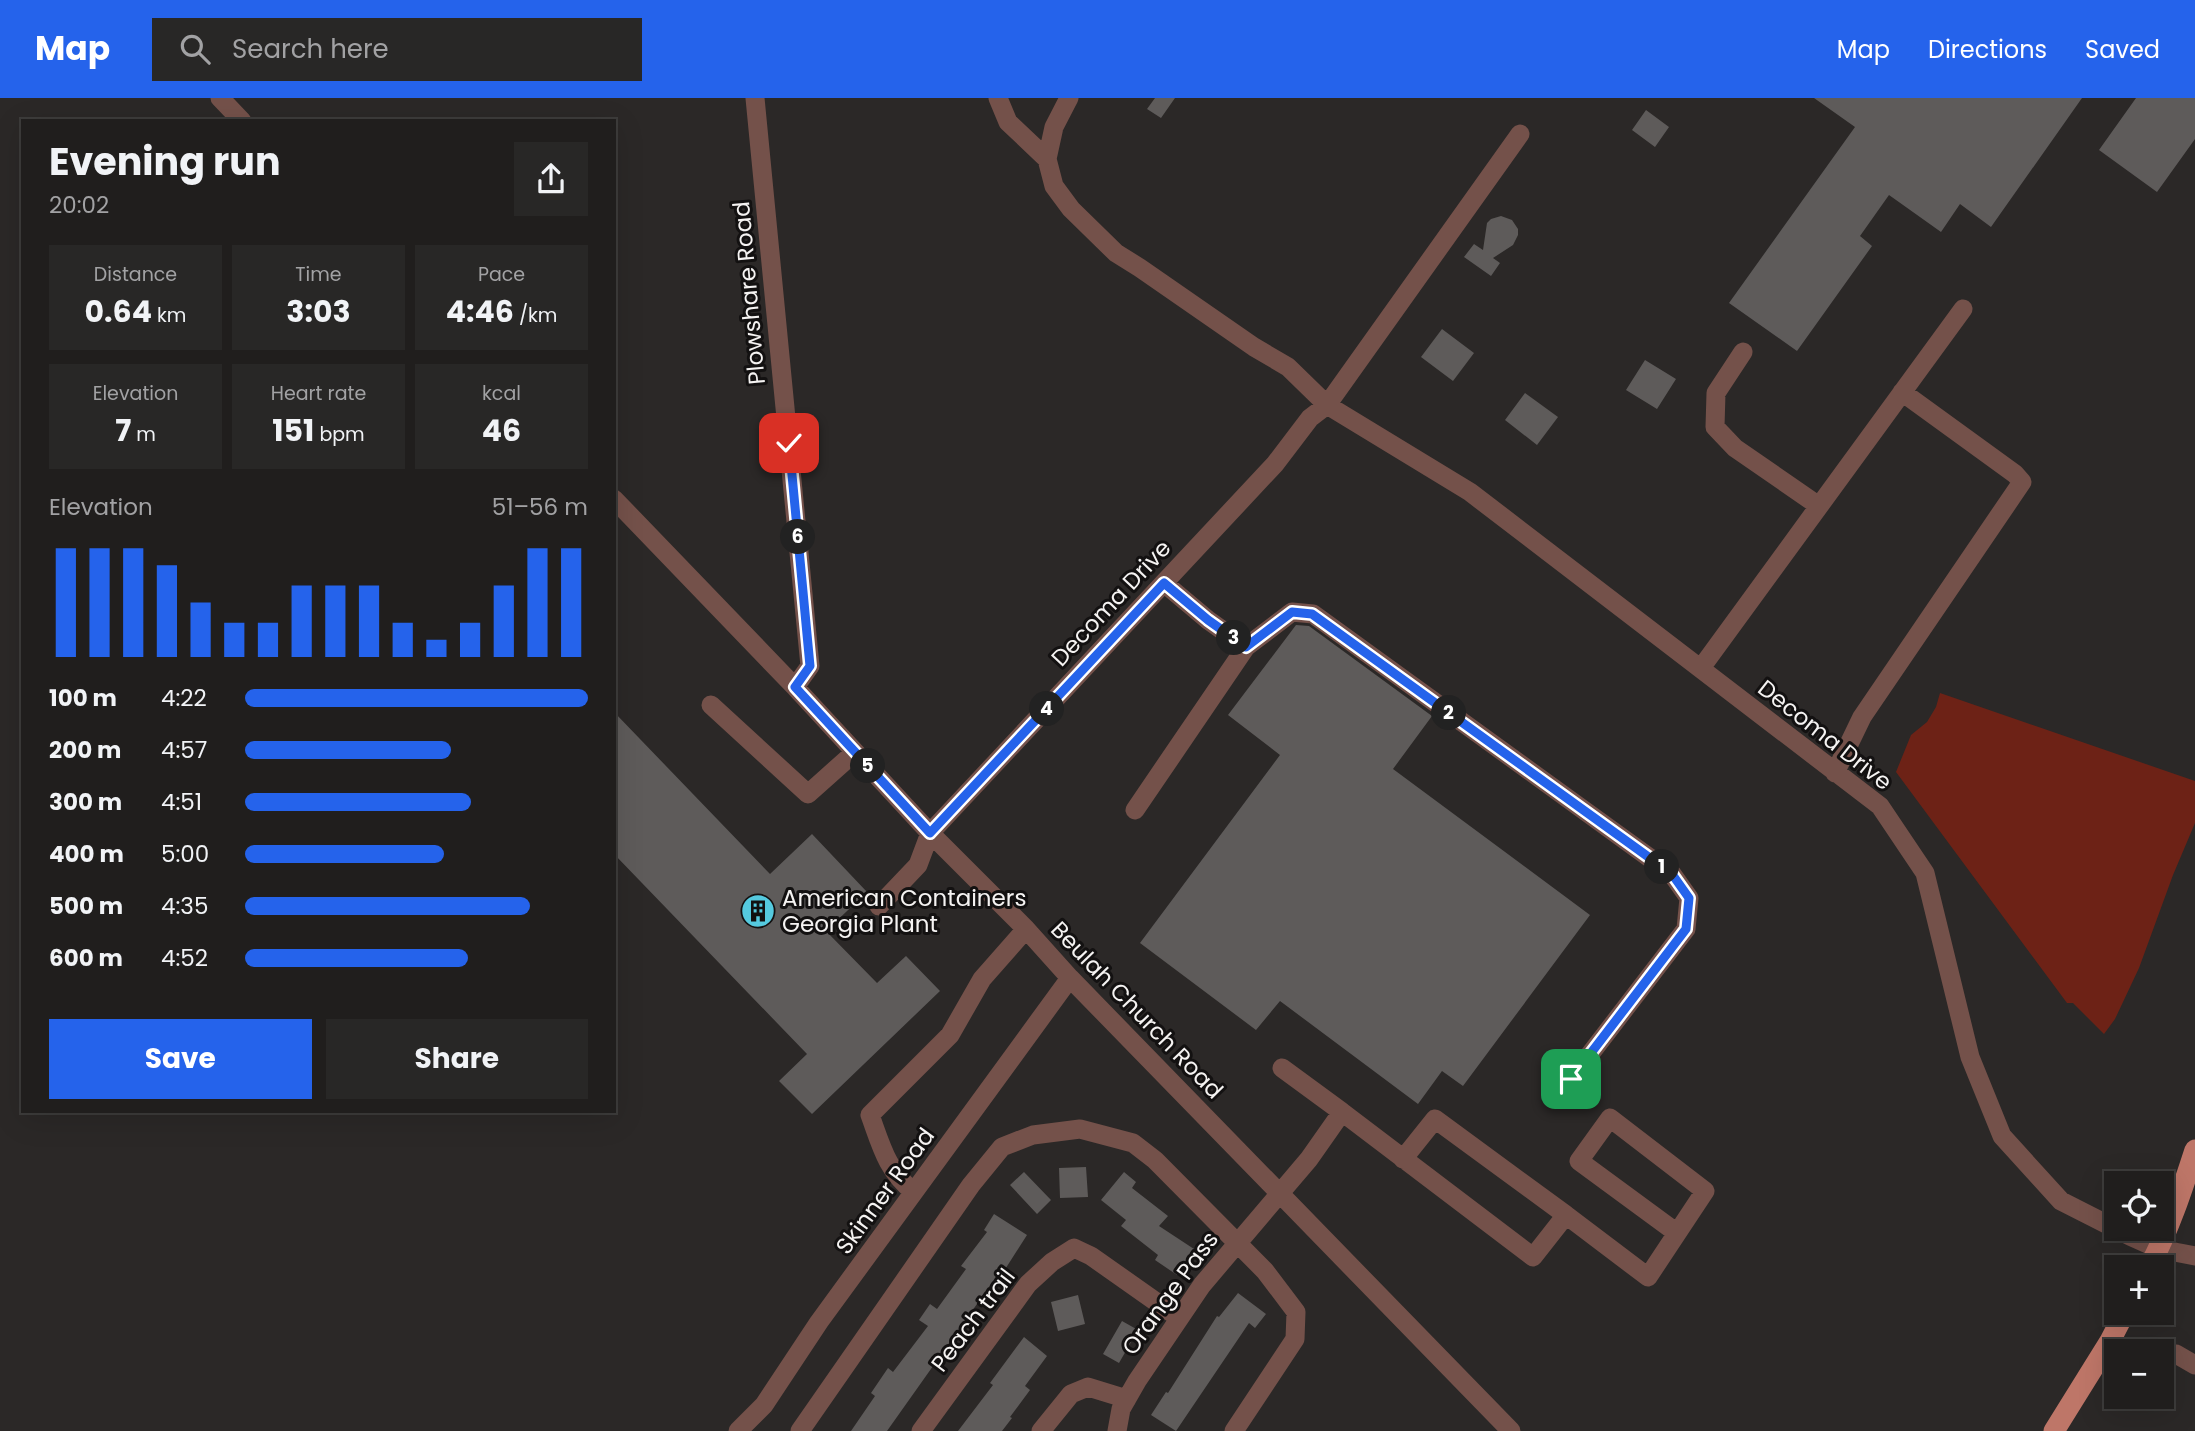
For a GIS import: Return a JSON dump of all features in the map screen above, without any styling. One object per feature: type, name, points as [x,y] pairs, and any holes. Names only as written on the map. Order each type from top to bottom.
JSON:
[{"type":"main road","points":[[2155,1255],[2195,1150]]},
{"type":"main road","points":[[2054,1431],[2118,1325]]},
{"type":"street","points":[[219,98],[240,119]]},
{"type":"street","name":"Plowshare Road","points":[[755,98],[810,666],[795,687]]},
{"type":"street","name":"Decoma Drive","points":[[998,98],[1008,122],[1046,159],[1054,186],[1071,209],[1116,253],[1254,347],[1289,367],[1326,405],[1470,492],[1880,806],[1925,873],[1970,1057],[2002,1136],[2061,1201],[2130,1236],[2151,1255]]},
{"type":"street","points":[[1046,159],[1054,127],[1069,98]]},
{"type":"street","points":[[1326,405],[1520,134]]},
{"type":"street","points":[[1701,668],[1963,309]]},
{"type":"street","points":[[1743,352],[1716,393],[1715,427],[1735,448],[1819,506]]},
{"type":"street","points":[[1835,773],[1862,717],[2022,482],[2015,474],[1902,392]]},
{"type":"street","name":"Decoma Drive","points":[[930,833],[1275,464],[1310,418],[1326,405]]},
{"type":"street","name":"Beulah Church Road","points":[[616,501],[795,687],[930,833],[1511,1431]]},
{"type":"street","points":[[1164,583],[1246,647]]},
{"type":"street","points":[[1135,810],[1246,647],[1292,612],[1312,614],[1672,874],[1689,898],[1686,929],[1571,1079]]},
{"type":"street","points":[[711,705],[808,794],[855,752]]},
{"type":"street","points":[[879,906],[918,864],[930,833]]},
{"type":"street","points":[[914,1192],[900,1182],[886,1159],[870,1115],[950,1035],[982,979],[1026,929]]},
{"type":"street","name":"Skinner Road","points":[[738,1431],[764,1405],[819,1322],[1070,978]]},
{"type":"street","points":[[1282,1068],[1533,1257],[1566,1215]]},
{"type":"street","name":"Orange Pass","points":[[1117,1431],[1121,1409],[1202,1284],[1309,1159],[1342,1112]]},
{"type":"street","points":[[1403,1159],[1435,1119],[1648,1277],[1705,1191],[1610,1118],[1579,1161],[1677,1233]]},
{"type":"street","points":[[800,1431],[971,1185],[1002,1147],[1033,1135],[1080,1129],[1133,1143],[1155,1160],[1265,1271],[1296,1312],[1296,1339],[1234,1431]]},
{"type":"street","name":"Peach trail","points":[[921,1431],[1028,1284],[1074,1248],[1091,1256],[1179,1318]]},
{"type":"street","name":"Decoma Drive","points":[[2174,1257],[2195,1256]]},
{"type":"street","points":[[2176,1354],[2195,1365]]},
{"type":"street","points":[[1041,1431],[1071,1394],[1088,1387],[1127,1399]]},
{"type":"shaded area","points":[[1940,693],[2195,781],[2195,823],[2139,968],[2115,1019],[2104,1034],[2073,1003],[2067,1003],[1896,772],[1911,735],[1927,722]]},
{"type":"building","points":[[1155,98],[1175,98],[1161,118],[1147,109]]},
{"type":"building","points":[[1814,98],[2082,98],[1991,227],[1960,204],[1941,232],[1889,195],[1860,236],[1872,246],[1797,351],[1729,303],[1855,127]]},
{"type":"building","points":[[2136,98],[2195,98],[2195,139],[2157,192],[2099,150]]},
{"type":"building","points":[[1646,110],[1669,127],[1655,147],[1632,130]]},
{"type":"building","points":[[1501,216],[1512,220],[1518,229],[1518,235],[1513,245],[1493,258],[1500,263],[1491,276],[1464,257],[1474,244],[1483,250],[1487,223]]},
{"type":"building","points":[[1442,329],[1474,353],[1453,381],[1421,357]]},
{"type":"building","points":[[1645,360],[1676,379],[1657,409],[1626,390]]},
{"type":"building","points":[[1525,393],[1558,417],[1537,445],[1505,420]]},
{"type":"building","points":[[1296,625],[1309,626],[1432,716],[1393,769],[1590,915],[1463,1086],[1442,1071],[1418,1104],[1280,1001],[1256,1030],[1140,943],[1280,755],[1228,715]]},
{"type":"building","name":"American Containers Georgia Plant","points":[[616,714],[770,874],[812,834],[867,892],[826,931],[877,983],[906,956],[940,991],[812,1114],[779,1081],[807,1054],[616,856]]},
{"type":"building","points":[[1086,1167],[1088,1197],[1060,1198],[1059,1168]]},
{"type":"building","points":[[1024,1172],[1051,1200],[1037,1214],[1010,1185]]},
{"type":"building","points":[[1124,1172],[1136,1182],[1132,1188],[1168,1216],[1159,1226],[1194,1249],[1177,1275],[1155,1260],[1158,1255],[1121,1226],[1126,1220],[1101,1200]]},
{"type":"building","points":[[994,1214],[1027,1235],[1004,1271],[994,1280],[887,1431],[851,1431],[875,1396],[871,1393],[888,1368],[893,1372],[928,1326],[919,1320],[930,1304],[937,1309],[966,1269],[961,1266],[987,1232],[984,1230]]},
{"type":"building","points":[[1238,1293],[1266,1314],[1255,1328],[1249,1323],[1176,1431],[1151,1415],[1217,1316],[1219,1317]]},
{"type":"building","points":[[1078,1295],[1085,1324],[1058,1331],[1051,1302]]},
{"type":"building","points":[[1122,1321],[1138,1330],[1119,1363],[1103,1354]]},
{"type":"building","points":[[1024,1337],[1047,1356],[1025,1386],[1030,1390],[1010,1417],[1012,1418],[1002,1431],[958,1431],[993,1385],[990,1383]]},
{"type":"place","name":"American Containers Georgia Plant","points":[[758,911]]},
{"type":"route","points":[[789,443],[810,666],[795,687],[930,833],[1164,583],[1246,647],[1292,612],[1312,614],[1672,874],[1689,898],[1686,929],[1571,1079]]}]
